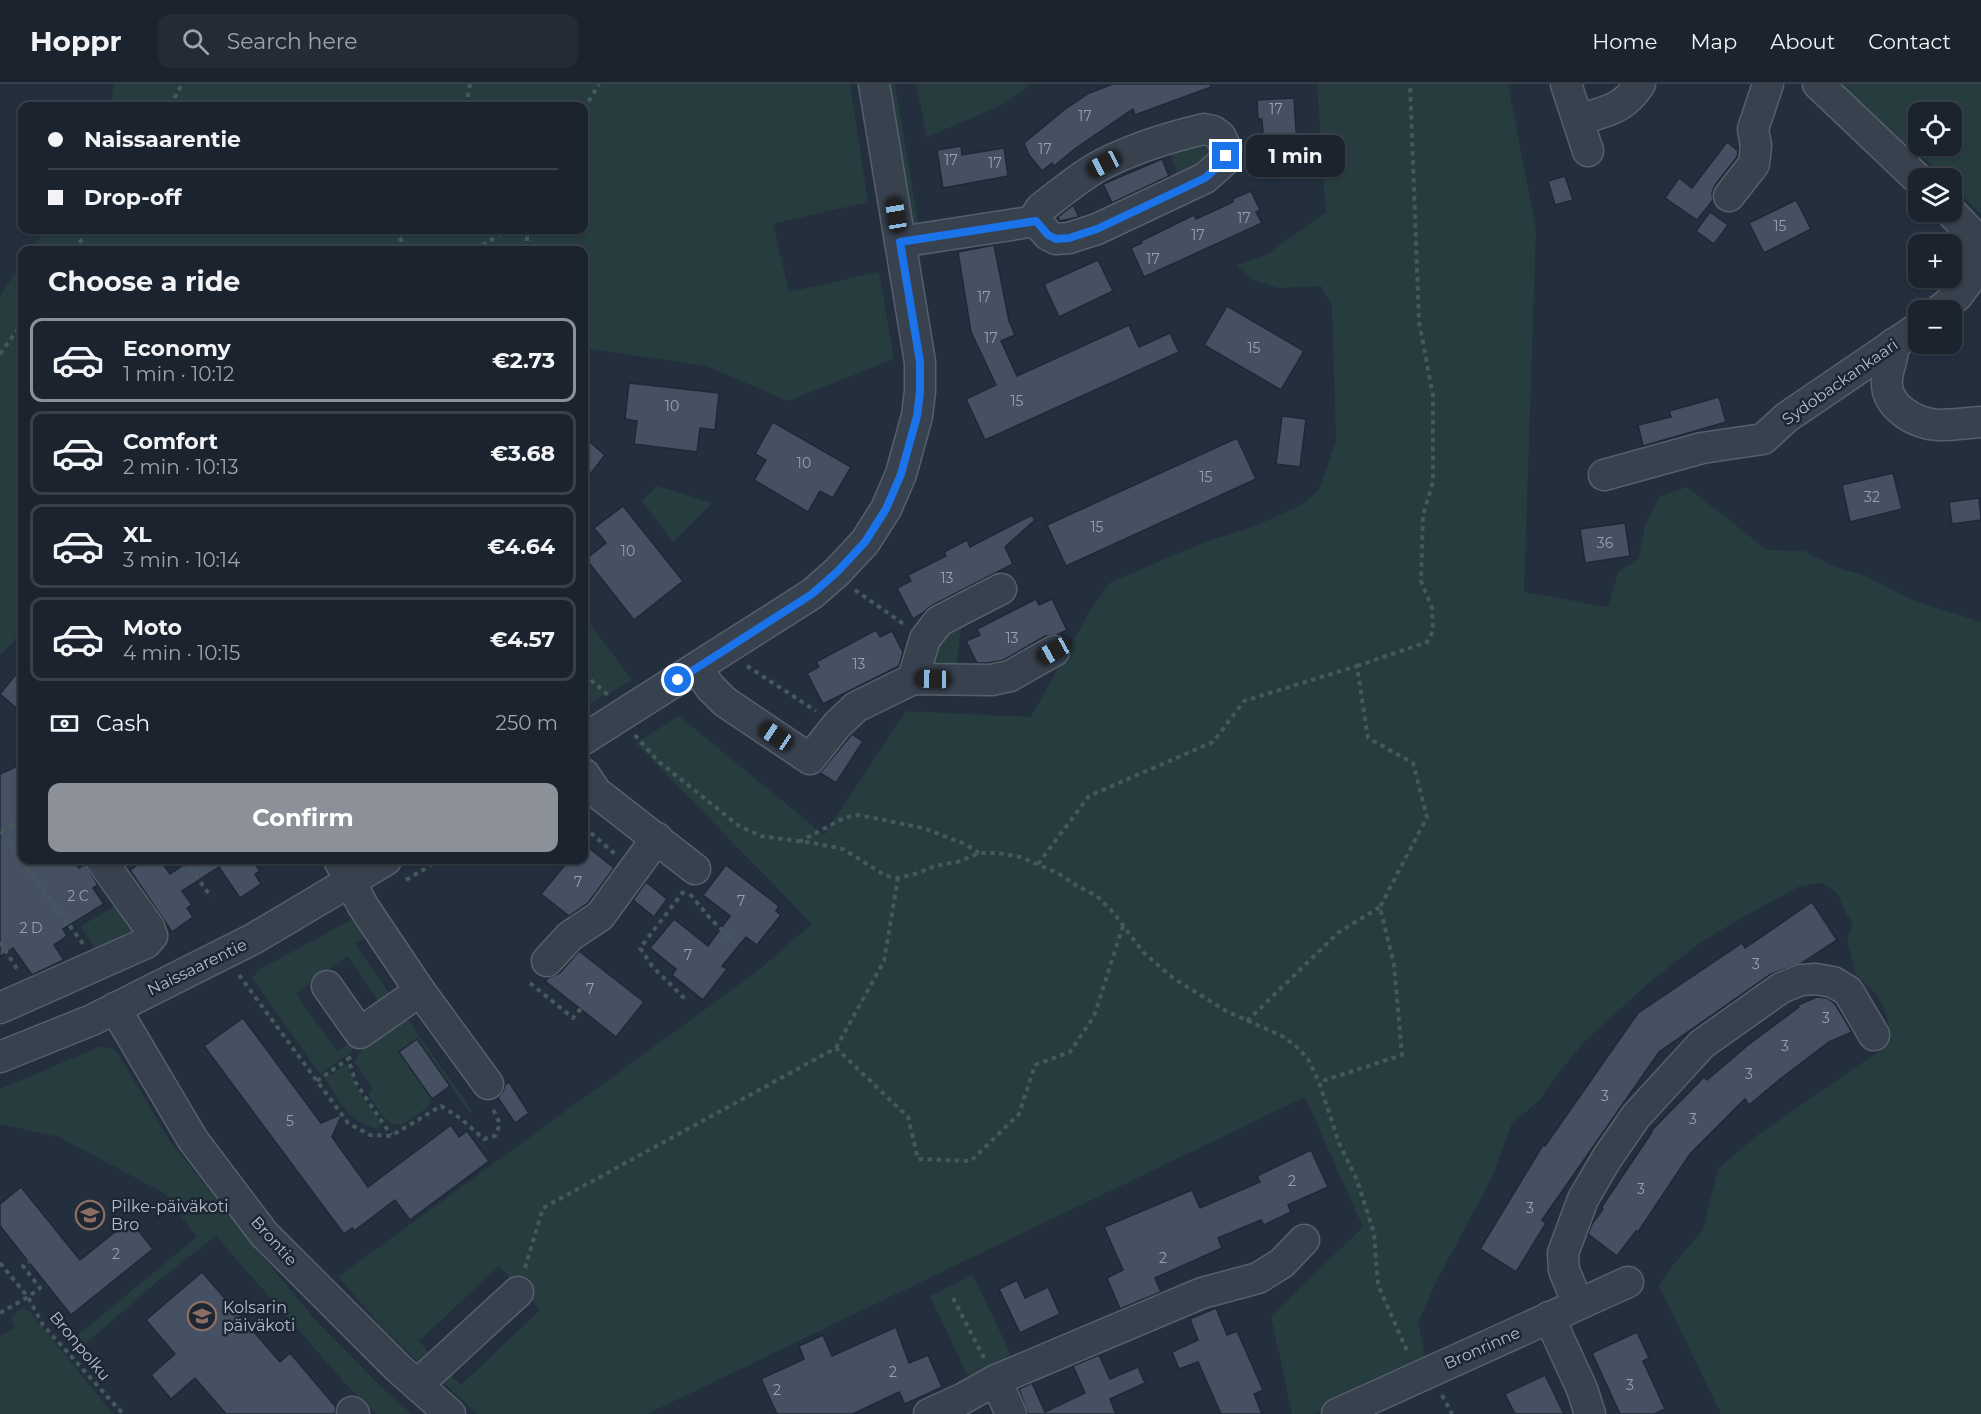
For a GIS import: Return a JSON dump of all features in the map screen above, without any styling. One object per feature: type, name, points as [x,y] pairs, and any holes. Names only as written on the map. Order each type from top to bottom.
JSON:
[{"type":"street","points":[[588,737],[704,678],[837,572],[865,542],[886,509],[901,474],[917,416],[920,362],[874,84]]},
{"type":"street","points":[[1566,84],[1588,151]]},
{"type":"street","points":[[1578,120],[1618,107],[1632,96],[1640,84]]},
{"type":"street","points":[[1729,196],[1754,164],[1756,146],[1753,129],[1768,84]]},
{"type":"street","points":[[1818,84],[1908,170]]},
{"type":"street","points":[[1203,129],[1213,131],[1224,142],[1226,148],[1223,162],[1205,178],[1097,229],[1069,238],[1056,239],[1048,235],[1036,221],[1041,208],[1093,170],[1115,158],[1173,136],[1203,129]]},
{"type":"street","points":[[900,242],[1036,221]]},
{"type":"street","points":[[1951,300],[1969,280],[1973,262],[1976,233],[1962,221]]},
{"type":"street","name":"Sydobackankaari","points":[[1604,475],[1702,448],[1763,439],[1787,417],[1908,334]]},
{"type":"street","points":[[1893,344],[1894,356],[1886,382],[1891,398],[1900,411],[1937,425],[1981,422]]},
{"type":"street","points":[[913,679],[925,639],[939,621],[1001,589]]},
{"type":"street","points":[[704,678],[725,702],[810,759],[837,725],[856,707],[913,679],[991,680],[1010,676],[1054,651]]},
{"type":"street","points":[[588,780],[596,792],[695,869]]},
{"type":"street","points":[[547,961],[570,936],[600,916],[657,838]]},
{"type":"street","points":[[13,1002],[146,943],[152,936],[149,927],[104,864]]},
{"type":"street","name":"Naissaarentie","points":[[0,1057],[92,1020],[253,939],[344,871],[371,864]]},
{"type":"street","points":[[344,871],[363,906],[420,991],[483,1077]]},
{"type":"street","points":[[1578,1304],[1564,1270],[1563,1253],[1583,1199],[1607,1158],[1636,1116],[1702,1044],[1781,988],[1801,980],[1816,979],[1833,982],[1848,991],[1874,1035]]},
{"type":"street","points":[[327,986],[354,1046],[420,991]]},
{"type":"street","name":"Brontie","points":[[116,1008],[193,1140],[264,1234],[417,1385],[450,1414]]},
{"type":"street","points":[[929,1414],[996,1380],[1202,1293],[1258,1278],[1282,1263],[1304,1240]]},
{"type":"street","name":"Bronrinne","points":[[1337,1414],[1628,1282]]},
{"type":"street","points":[[417,1385],[518,1292]]},
{"type":"street","points":[[1550,1317],[1574,1369],[1590,1414]]},
{"type":"street","points":[[996,1380],[1011,1414]]},
{"type":"path","points":[[172,102],[182,84]]},
{"type":"path","points":[[467,102],[470,84]]},
{"type":"path","points":[[588,102],[599,84]]},
{"type":"path","points":[[1038,864],[1089,796],[1214,742],[1244,701],[1427,642],[1433,631],[1432,608],[1421,581],[1423,515],[1433,482],[1433,396],[1419,322],[1410,84]]},
{"type":"path","points":[[482,246],[501,234]]},
{"type":"path","points":[[0,354],[18,329]]},
{"type":"path","points":[[848,596],[862,582]]},
{"type":"path","points":[[855,590],[925,639]]},
{"type":"path","points":[[704,678],[747,665],[837,725]]},
{"type":"path","points":[[1247,1021],[1339,932],[1380,907],[1427,817],[1413,763],[1368,738],[1357,666]]},
{"type":"path","points":[[588,678],[614,700]]},
{"type":"path","points":[[627,742],[645,730]]},
{"type":"path","points":[[636,737],[658,761],[739,826],[761,836],[843,849],[886,876],[898,878],[935,866],[957,862],[980,853],[1020,856],[1058,873],[1097,896],[1144,953],[1173,978],[1226,1011],[1282,1036],[1297,1047],[1308,1059],[1319,1082],[1339,1143],[1357,1180],[1374,1233],[1378,1285],[1411,1360],[1429,1372]]},
{"type":"path","points":[[798,842],[846,817],[859,815],[923,828],[965,844],[980,853]]},
{"type":"path","points":[[18,821],[0,831],[18,856]]},
{"type":"path","points":[[588,830],[634,869]]},
{"type":"path","points":[[24,864],[97,964]]},
{"type":"path","points":[[188,864],[212,897]]},
{"type":"path","points":[[518,1292],[543,1208],[836,1048],[884,961],[898,878]]},
{"type":"path","points":[[685,999],[652,966],[640,948],[686,889],[709,917],[738,946]]},
{"type":"path","points":[[1319,1082],[1402,1055],[1394,965],[1380,907]]},
{"type":"path","points":[[836,1048],[908,1117],[918,1159],[971,1161],[1019,1114],[1035,1065],[1070,1052],[1094,1016],[1123,926]]},
{"type":"path","points":[[0,942],[18,967],[13,1002]]},
{"type":"path","points":[[547,961],[530,984],[573,1018],[583,1006]]},
{"type":"path","points":[[239,975],[348,1122],[370,1135],[391,1136],[441,1106],[460,1118],[484,1139],[495,1136],[500,1124],[483,1077]]},
{"type":"path","points":[[317,1081],[354,1046]]},
{"type":"path","points":[[354,1046],[356,1083],[391,1136]]},
{"type":"path","points":[[0,1313],[40,1288],[23,1266],[29,1262]]},
{"type":"path","name":"Bronpolku","points":[[0,1263],[28,1297],[44,1325],[123,1414]]},
{"type":"path","points":[[953,1298],[996,1380]]},
{"type":"green space","points":[[114,84],[850,84],[868,202],[773,224],[789,292],[879,272],[894,359],[788,401],[707,366],[588,349],[588,246],[34,246],[42,234],[588,234],[588,102],[111,102]]},
{"type":"green space","points":[[883,84],[895,84],[920,233],[908,234]]},
{"type":"green space","points":[[916,84],[1031,84],[1002,105],[927,137]]},
{"type":"green space","points":[[1317,84],[1508,84],[1536,230],[1524,592],[1608,607],[1618,572],[1638,559],[1646,523],[1659,497],[1687,487],[1767,550],[1804,551],[1835,567],[1866,576],[1912,600],[1981,622],[1981,1414],[1721,1414],[1659,1286],[1673,1265],[1703,1230],[1718,1169],[1755,1137],[1881,1050],[1889,1022],[1878,996],[1856,974],[1847,939],[1853,924],[1838,894],[1822,883],[1800,886],[1700,943],[1651,981],[1583,1043],[1540,1100],[1512,1123],[1491,1179],[1434,1286],[1418,1323],[1426,1361],[1313,1414],[1292,1414],[1271,1316],[1363,1227],[1305,1097],[647,1414],[477,1414],[443,1382],[447,1372],[461,1385],[540,1310],[499,1266],[419,1341],[432,1356],[420,1364],[380,1325],[338,1277],[755,973],[812,924],[636,743],[679,716],[824,835],[906,711],[1031,717],[1092,607],[1111,582],[1205,542],[1255,526],[1301,505],[1319,490],[1336,441],[1332,306],[1321,286],[1278,288],[1253,280],[1237,265],[1266,255],[1326,212]]},
{"type":"green space","points":[[1834,84],[1981,84],[1981,214],[1962,195],[1962,168],[1934,168],[1918,156],[1962,156],[1962,102],[1908,102],[1908,153],[1901,152]]},
{"type":"green space","points":[[1181,146],[1207,147],[1210,155],[1206,161],[1179,177],[1169,151]]},
{"type":"green space","points":[[18,269],[18,637],[0,655],[0,296]]},
{"type":"green space","points":[[657,486],[712,503],[673,542],[642,501]]},
{"type":"green space","points":[[963,618],[955,673],[920,671],[930,642]]},
{"type":"green space","points":[[588,621],[632,680],[588,705]]},
{"type":"green space","points":[[120,903],[136,933],[98,953],[81,926]]},
{"type":"green space","points":[[357,917],[371,934],[355,944],[390,994],[389,1000],[380,1004],[348,956],[296,994],[337,1051],[354,1040],[351,1052],[320,1074],[252,978],[260,969]]},
{"type":"green space","points":[[401,1010],[472,1111],[469,1112],[417,1039],[399,1052],[432,1099],[430,1103],[427,1108],[401,1125],[390,1122],[378,1110],[369,1096],[373,1089],[355,1063],[369,1041]]},
{"type":"green space","points":[[101,1046],[113,1049],[119,1055],[169,1140],[315,1319],[379,1385],[412,1414],[376,1414],[352,1391],[216,1236],[158,1281],[77,1351],[68,1343],[197,1237],[164,1193],[59,1137],[0,1124],[0,1089]]},
{"type":"green space","points":[[346,1064],[358,1090],[380,1121],[381,1125],[378,1129],[352,1116],[325,1079]]},
{"type":"green space","points":[[973,1275],[1011,1355],[968,1376],[930,1296]]},
{"type":"green space","points":[[22,1308],[29,1311],[113,1414],[0,1414],[0,1336],[15,1327],[11,1318]]},
{"type":"building","points":[[1113,84],[1211,84],[1211,87],[1135,115],[1133,109],[1054,166],[1052,163],[1042,171],[1029,155],[1024,143],[1089,93]]},
{"type":"building","points":[[1294,98],[1299,178],[1262,180],[1260,161],[1265,160],[1262,119],[1258,119],[1257,100]]},
{"type":"building","points":[[1727,142],[1738,151],[1737,157],[1715,185],[1712,193],[1713,200],[1697,220],[1665,198],[1679,178],[1692,188]]},
{"type":"building","points":[[961,146],[962,155],[1004,148],[1008,176],[943,188],[937,150]]},
{"type":"building","points":[[1162,159],[1169,176],[1112,203],[1103,184]]},
{"type":"building","points":[[1565,176],[1573,200],[1555,205],[1548,181]]},
{"type":"building","points":[[1251,191],[1260,210],[1256,212],[1262,223],[1144,277],[1131,248],[1194,215],[1196,219]]},
{"type":"building","points":[[1796,200],[1811,229],[1764,253],[1749,223]]},
{"type":"building","points":[[1073,205],[1079,217],[1060,221],[1058,217]]},
{"type":"building","points":[[1710,212],[1728,225],[1714,244],[1696,231]]},
{"type":"building","points":[[994,245],[1009,321],[1015,335],[1001,341],[1017,376],[1129,325],[1139,347],[1170,333],[1179,352],[985,440],[966,399],[996,385],[971,332],[958,252]]},
{"type":"building","points":[[1098,260],[1113,291],[1059,317],[1044,284]]},
{"type":"building","points":[[1227,306],[1304,351],[1281,390],[1204,345]]},
{"type":"building","points":[[629,383],[719,393],[715,430],[700,428],[697,452],[634,444],[637,421],[625,419]]},
{"type":"building","points":[[1719,397],[1726,422],[1643,446],[1638,425],[1671,417],[1669,411]]},
{"type":"building","points":[[1282,416],[1306,419],[1300,467],[1276,464]]},
{"type":"building","points":[[773,422],[851,467],[833,498],[820,491],[808,512],[754,480],[766,460],[755,454]]},
{"type":"building","points":[[1237,438],[1256,479],[1066,566],[1047,525]]},
{"type":"building","points":[[588,440],[605,455],[588,477]]},
{"type":"building","points":[[1893,473],[1902,509],[1850,522],[1842,485]]},
{"type":"building","points":[[1979,498],[1981,520],[1952,524],[1949,502]]},
{"type":"building","points":[[623,506],[683,581],[634,620],[588,562],[588,557],[606,543],[594,528]]},
{"type":"building","points":[[1032,515],[1035,520],[1005,547],[1013,564],[931,606],[913,619],[897,588],[911,581],[908,575],[946,556],[944,552],[967,540],[970,547]]},
{"type":"building","points":[[1625,523],[1630,556],[1585,563],[1580,529]]},
{"type":"building","points":[[1036,599],[1039,605],[1052,599],[1067,630],[1057,635],[1045,636],[1004,660],[977,663],[966,641],[980,635],[977,629]]},
{"type":"building","points":[[876,630],[880,637],[892,631],[903,652],[899,666],[823,704],[807,673],[819,667],[816,662]]},
{"type":"building","points":[[18,672],[18,710],[0,694]]},
{"type":"building","points":[[852,734],[863,741],[836,783],[820,773]]},
{"type":"building","points":[[18,766],[18,864],[76,864],[79,868],[85,864],[98,885],[93,888],[104,904],[63,929],[67,936],[54,945],[64,960],[32,975],[13,948],[0,957],[0,774]]},
{"type":"building","points":[[588,847],[614,868],[588,903],[569,916],[541,894],[566,864],[588,864]]},
{"type":"building","points":[[139,864],[163,864],[170,874],[185,864],[255,864],[260,871],[255,874],[261,884],[240,898],[219,867],[182,891],[192,905],[187,908],[193,917],[172,932],[130,870]]},
{"type":"building","points":[[726,865],[779,906],[776,911],[781,915],[757,945],[746,937],[722,966],[727,969],[703,1000],[672,975],[676,969],[650,948],[674,919],[708,946],[730,916],[703,895]]},
{"type":"building","points":[[646,882],[667,899],[654,917],[633,900]]},
{"type":"building","points":[[1812,902],[1837,940],[1802,963],[1771,974],[1659,1052],[1542,1220],[1546,1223],[1516,1272],[1480,1249],[1543,1145],[1545,1146],[1638,1013],[1742,943],[1745,948]]},
{"type":"building","points":[[579,951],[644,1002],[616,1037],[545,981],[560,973]]},
{"type":"building","points":[[1817,997],[1827,998],[1835,1004],[1852,1032],[1829,1042],[1749,1105],[1745,1099],[1690,1154],[1638,1232],[1636,1231],[1617,1256],[1588,1234],[1603,1209],[1601,1208],[1651,1131],[1704,1077],[1707,1080],[1748,1045],[1799,1007],[1798,1005]]},
{"type":"building","points":[[243,1018],[321,1123],[342,1114],[332,1137],[368,1187],[451,1125],[459,1137],[467,1131],[489,1161],[410,1220],[395,1200],[354,1231],[352,1228],[344,1234],[204,1046]]},
{"type":"building","points":[[417,1039],[450,1086],[432,1099],[399,1052]]},
{"type":"building","points":[[509,1082],[529,1113],[515,1123],[498,1098]]},
{"type":"building","points":[[1311,1150],[1328,1187],[1288,1205],[1291,1212],[1264,1225],[1261,1220],[1218,1238],[1222,1248],[1155,1278],[1161,1292],[1120,1309],[1107,1278],[1123,1270],[1104,1227],[1192,1190],[1200,1208],[1260,1182],[1257,1176]]},
{"type":"building","points":[[21,1187],[80,1260],[130,1220],[153,1249],[71,1315],[0,1226],[0,1204]]},
{"type":"building","points":[[202,1272],[280,1362],[290,1353],[336,1407],[335,1414],[226,1414],[195,1378],[171,1399],[151,1375],[175,1354],[146,1320]]},
{"type":"building","points":[[1017,1280],[1025,1298],[1048,1287],[1060,1314],[1020,1333],[999,1289]]},
{"type":"building","points":[[1216,1308],[1227,1335],[1237,1331],[1263,1390],[1254,1394],[1262,1414],[1221,1414],[1198,1362],[1179,1369],[1172,1352],[1198,1340],[1190,1319]]},
{"type":"building","points":[[896,1327],[909,1363],[928,1355],[942,1387],[905,1404],[899,1392],[853,1414],[777,1414],[761,1379],[804,1359],[799,1346],[823,1335],[832,1356]]},
{"type":"building","points":[[1637,1332],[1649,1358],[1643,1361],[1665,1409],[1654,1414],[1620,1414],[1592,1353]]},
{"type":"building","points":[[1099,1355],[1110,1379],[1138,1367],[1145,1383],[1110,1399],[1116,1414],[1028,1414],[1019,1389],[1032,1383],[1045,1412],[1085,1393],[1073,1366]]},
{"type":"building","points":[[1545,1375],[1564,1414],[1515,1414],[1505,1394]]},
{"type":"place","name":"Pilke-päiväkoti Bro","points":[[90,1215]]},
{"type":"place","name":"Kolsarin päiväkoti","points":[[202,1316]]},
{"type":"route","points":[[678,680],[812,594],[837,572],[865,542],[886,509],[901,474],[917,416],[920,392],[920,362],[900,242],[1036,221],[1048,235],[1056,239],[1069,238],[1097,229],[1205,178],[1223,162],[1226,156]]}]
